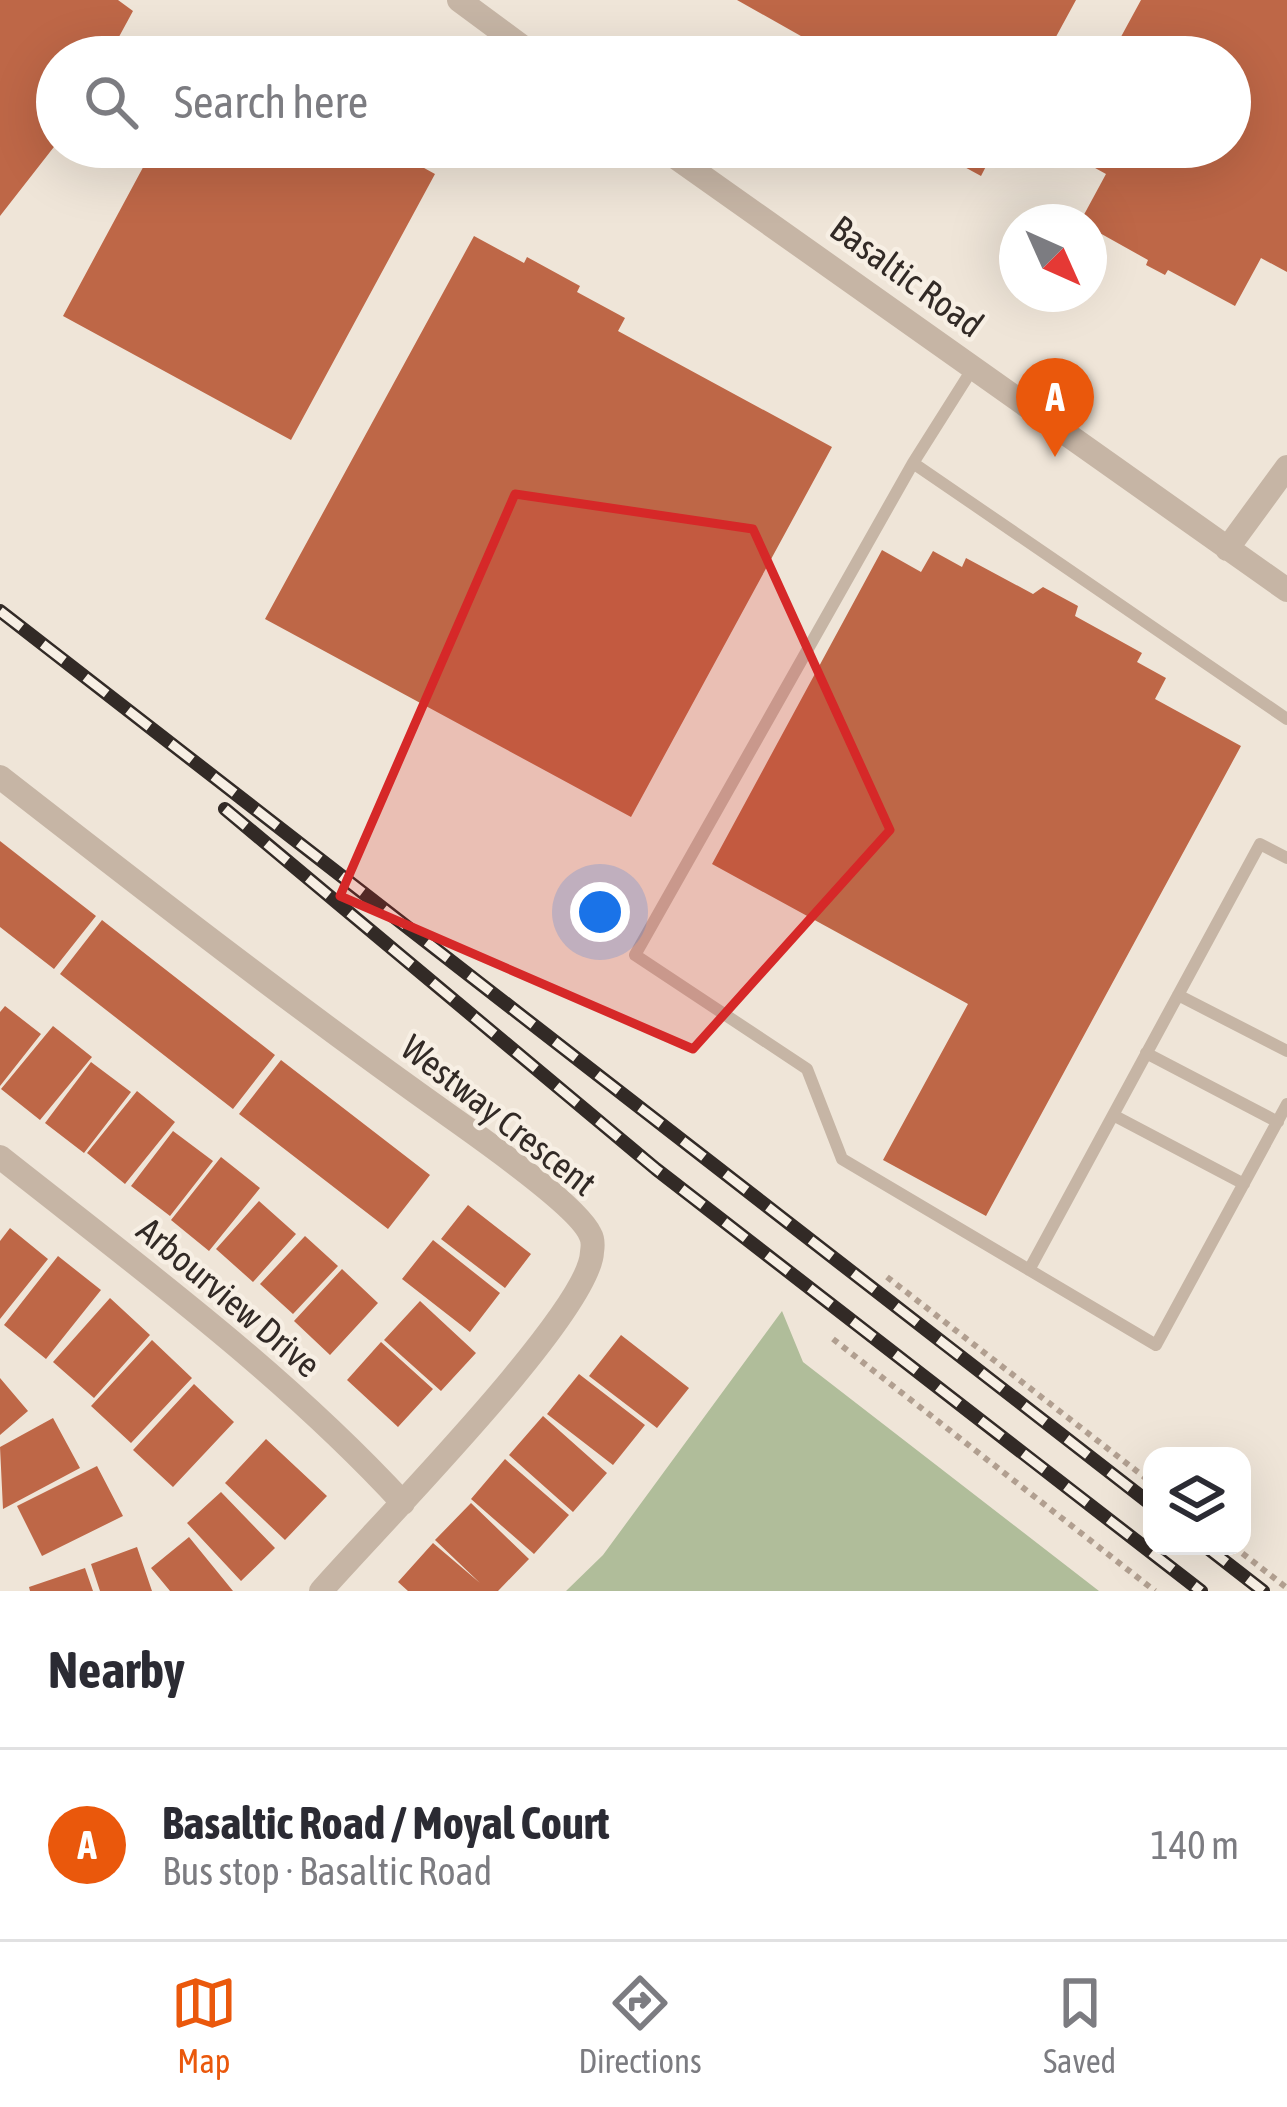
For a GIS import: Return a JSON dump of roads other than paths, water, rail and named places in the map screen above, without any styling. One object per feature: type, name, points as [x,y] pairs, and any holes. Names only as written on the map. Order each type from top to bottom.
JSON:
[{"type":"street","points":[[459,0],[508,36]]},
{"type":"street","name":"Basaltic Road","points":[[691,168],[1287,590]]},
{"type":"street","points":[[1227,549],[1287,467]]},
{"type":"street","name":"Westway Crescent","points":[[0,777],[295,1006],[478,1136],[590,1233],[593,1256],[573,1301],[403,1503],[321,1591]]},
{"type":"street","name":"Arbourview Drive","points":[[0,1157],[195,1307],[336,1434],[403,1503]]},
{"type":"lane","points":[[974,368],[913,463],[635,955],[807,1069],[842,1159],[1156,1345],[1287,1104]]},
{"type":"lane","points":[[913,463],[1287,719]]},
{"type":"lane","points":[[1029,1270],[1260,844],[1287,858]]},
{"type":"lane","points":[[1178,994],[1287,1051]]},
{"type":"lane","points":[[1146,1054],[1278,1122]]},
{"type":"lane","points":[[1113,1115],[1244,1184]]},
{"type":"railway","points":[[0,611],[1143,1498]]},
{"type":"railway","points":[[225,809],[656,1169],[1201,1591]]},
{"type":"railway","points":[[1217,1555],[1263,1591]]},
{"type":"place","name":"Basaltic Road / Moyal Court","points":[[1055,457]]}]
